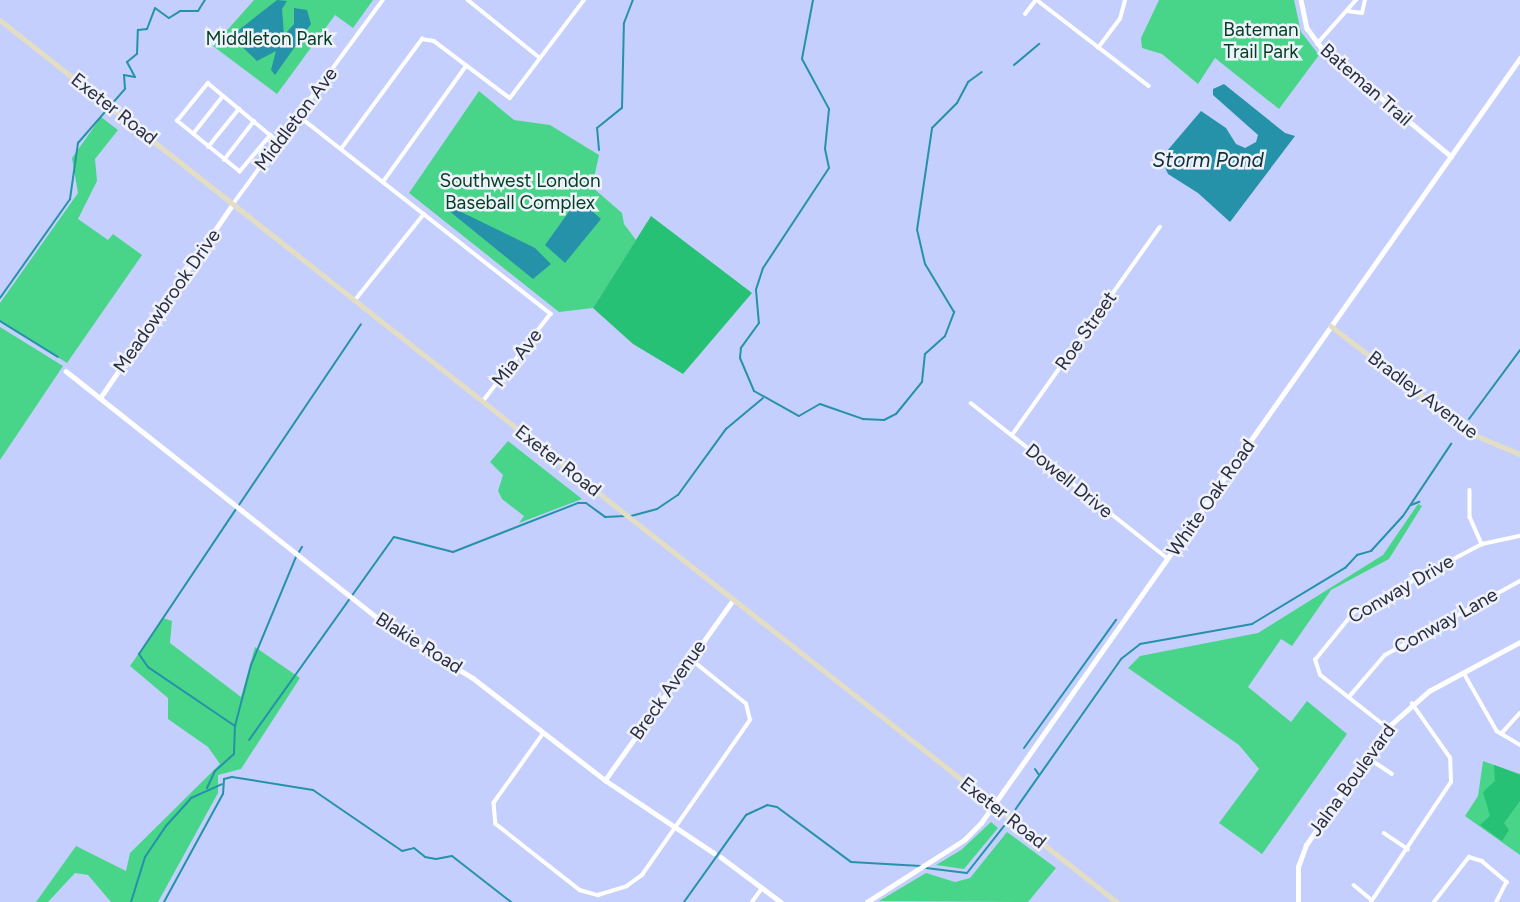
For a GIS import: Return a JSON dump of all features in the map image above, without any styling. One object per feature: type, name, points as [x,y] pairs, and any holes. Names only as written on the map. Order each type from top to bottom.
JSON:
[{"type":"main road","name":"Exeter Road","points":[[0,20],[1117,902]]},
{"type":"main road","name":"Bradley Avenue","points":[[1331,326],[1470,433],[1520,454]]},
{"type":"street","name":"Middleton Ave","points":[[233,204],[281,143],[383,0]]},
{"type":"street","points":[[468,0],[539,57]]},
{"type":"street","points":[[341,149],[422,39],[434,41],[510,98],[584,0]]},
{"type":"street","points":[[1025,14],[1036,0],[1149,86]]},
{"type":"street","points":[[1098,48],[1120,19],[1125,0]]},
{"type":"street","name":"Bateman Trail","points":[[1301,0],[1303,17],[1317,44],[1451,156]]},
{"type":"street","points":[[1317,44],[1356,0]]},
{"type":"street","points":[[1349,11],[1362,13],[1365,0]]},
{"type":"street","name":"White Oak Road","points":[[867,902],[964,840],[995,805],[1520,58]]},
{"type":"street","points":[[383,182],[466,66]]},
{"type":"street","points":[[271,135],[240,173],[177,121],[208,83],[281,143]]},
{"type":"street","points":[[193,134],[223,96]]},
{"type":"street","points":[[208,147],[239,109]]},
{"type":"street","points":[[300,117],[424,214],[355,300]]},
{"type":"street","points":[[224,160],[254,121]]},
{"type":"street","name":"Meadowbrook Drive","points":[[100,398],[233,204]]},
{"type":"street","name":"Mia Ave","points":[[424,214],[551,314],[483,402]]},
{"type":"street","name":"Roe Street","points":[[1012,435],[1160,227]]},
{"type":"street","name":"Blakie Road","points":[[66,371],[391,629],[473,678],[605,780],[721,857],[781,902]]},
{"type":"street","name":"Dowell Drive","points":[[971,402],[1167,559]]},
{"type":"street","points":[[1470,490],[1470,517],[1482,544]]},
{"type":"street","name":"Conway Drive","points":[[1387,728],[1315,669],[1315,660],[1345,620],[1482,544],[1520,536]]},
{"type":"street","name":"Conway Lane","points":[[1349,697],[1385,655],[1520,581]]},
{"type":"street","name":"Breck Avenue","points":[[605,780],[733,600]]},
{"type":"street","name":"Jalna Boulevard","points":[[1297,902],[1298,867],[1306,845],[1387,728],[1412,704],[1520,642]]},
{"type":"street","points":[[544,733],[494,803],[494,818],[502,831],[575,887],[598,895],[635,882],[750,715],[746,704],[691,659]]},
{"type":"street","points":[[1464,673],[1501,734],[1520,745]]},
{"type":"street","points":[[1354,885],[1372,901],[1445,797],[1452,768],[1433,730],[1412,704]]},
{"type":"street","points":[[1501,734],[1520,713]]},
{"type":"street","points":[[1367,757],[1392,774]]},
{"type":"street","points":[[1384,833],[1408,849]]},
{"type":"street","points":[[1434,902],[1469,857],[1482,861],[1507,882],[1497,902]]},
{"type":"street","points":[[752,902],[762,888]]},
{"type":"green space","name":"Middleton Park","points":[[254,0],[373,0],[353,28],[335,15],[277,94],[213,46]]},
{"type":"green space","name":"Bateman Trail Park","points":[[1159,0],[1294,0],[1301,32],[1319,55],[1279,109],[1215,58],[1198,84],[1162,54],[1142,48],[1141,38]]},
{"type":"green space","name":"Southwest London Baseball Complex","points":[[479,91],[514,120],[550,125],[599,155],[592,187],[622,213],[624,224],[636,240],[593,308],[559,312],[409,193]]},
{"type":"green space","points":[[101,117],[118,130],[95,159],[97,181],[78,219],[108,240],[113,234],[142,255],[67,363],[0,321],[0,303],[78,193],[72,158]]},
{"type":"green space","points":[[651,216],[752,293],[683,374],[633,344],[593,308]]},
{"type":"green space","points":[[0,327],[63,366],[0,460]]},
{"type":"green space","points":[[508,441],[582,499],[519,523],[524,516],[502,499],[498,491],[503,475],[490,462]]},
{"type":"green space","points":[[1418,504],[1422,506],[1389,559],[1331,590],[1292,646],[1281,639],[1248,687],[1291,722],[1307,701],[1347,734],[1262,854],[1219,823],[1259,769],[1239,745],[1128,668],[1140,656],[1258,633],[1383,555]]},
{"type":"green space","points":[[163,618],[172,621],[170,643],[241,697],[255,647],[300,678],[241,769],[218,775],[218,793],[158,902],[111,902],[88,875],[75,873],[48,902],[36,902],[76,846],[126,871],[130,853],[220,764],[208,747],[168,719],[168,698],[130,666]]},
{"type":"green space","points":[[1483,761],[1520,774],[1520,855],[1465,816],[1478,796]]},
{"type":"green space","points":[[1494,765],[1520,775],[1520,801],[1504,823],[1509,830],[1502,841],[1480,825],[1490,816],[1483,792],[1495,781]]},
{"type":"green space","points":[[991,822],[998,828],[964,869],[936,865],[961,850]]},
{"type":"green space","points":[[1007,832],[1056,868],[1028,902],[879,901],[926,873],[955,882],[970,878]]},
{"type":"water","points":[[277,0],[287,1],[282,9],[284,35],[294,24],[294,8],[307,10],[311,24],[275,75],[271,70],[276,51],[257,61],[236,41],[235,33]]},
{"type":"water","name":"Storm Pond","points":[[1224,84],[1285,133],[1295,136],[1230,222],[1198,193],[1168,174],[1161,158],[1201,111],[1226,128],[1236,144],[1245,148],[1256,142],[1258,135],[1213,95],[1213,89]]},
{"type":"water","points":[[576,202],[582,202],[601,219],[565,263],[545,245]]},
{"type":"water","points":[[451,207],[535,248],[551,264],[533,279],[448,210]]},
{"type":"waterway","points":[[0,298],[70,199],[78,143],[125,89],[124,75],[135,77],[127,62],[137,54],[138,30],[147,29],[155,8],[169,18],[180,11],[198,11],[205,0]]},
{"type":"waterway","points":[[599,150],[597,128],[622,108],[624,23],[633,0]]},
{"type":"waterway","points":[[813,0],[802,59],[829,109],[825,149],[829,168],[763,268],[756,290],[759,323],[741,348],[740,358],[754,391],[799,416],[820,404],[863,419],[884,420],[896,414],[922,382],[925,354],[945,336],[954,312],[925,264],[917,230],[932,128],[957,103],[968,82],[982,72]]},
{"type":"waterway","points":[[1014,65],[1039,44]]},
{"type":"waterway","points":[[0,321],[58,357]]},
{"type":"waterway","points":[[239,505],[361,324]]},
{"type":"waterway","points":[[1469,419],[1520,350]]},
{"type":"waterway","points":[[631,516],[657,509],[678,495],[726,429],[763,398]]},
{"type":"waterway","points":[[1015,810],[1121,659],[1140,644],[1252,624],[1345,568],[1357,555],[1371,551],[1403,516],[1451,444]]},
{"type":"waterway","points":[[1411,505],[1419,502]]},
{"type":"waterway","points":[[249,740],[394,537],[453,552],[578,503],[586,503],[605,517],[625,516]]},
{"type":"waterway","points":[[235,726],[148,667],[139,654],[236,509]]},
{"type":"waterway","points":[[299,552],[302,547]]},
{"type":"waterway","points":[[207,788],[215,771],[234,754],[235,726],[251,665],[296,557]]},
{"type":"waterway","points":[[1024,748],[1116,620]]},
{"type":"waterway","points":[[1035,769],[1039,775]]},
{"type":"waterway","points":[[164,902],[223,794],[224,779],[232,777],[313,790],[402,851],[414,848],[425,857],[436,859],[452,856],[511,902]]},
{"type":"waterway","points":[[131,902],[145,857],[166,826],[191,798],[222,784]]},
{"type":"waterway","points":[[684,902],[746,815],[767,805],[777,807],[851,862],[921,866]]},
{"type":"waterway","points":[[926,868],[967,873],[1004,826]]}]
